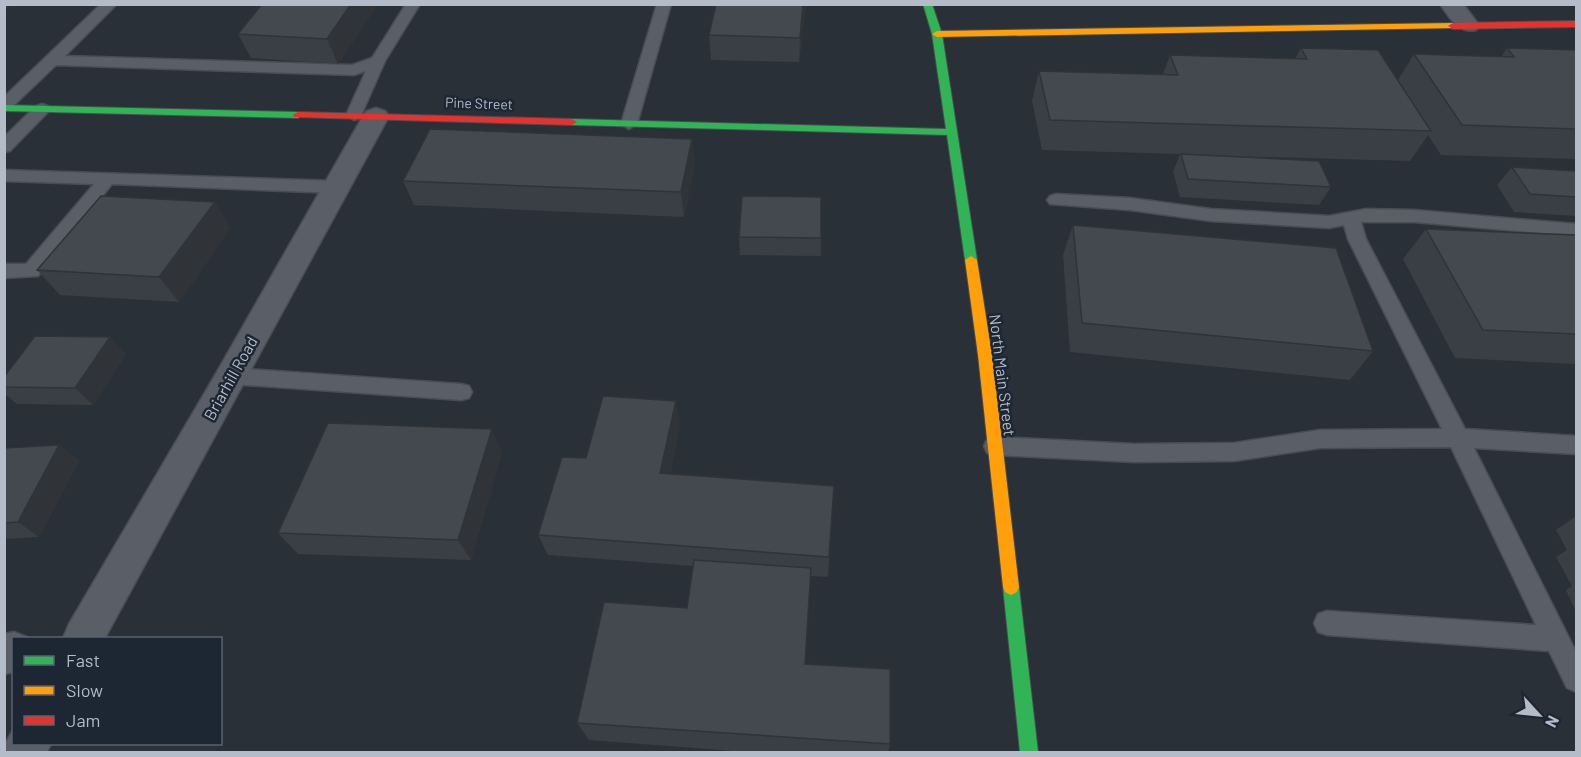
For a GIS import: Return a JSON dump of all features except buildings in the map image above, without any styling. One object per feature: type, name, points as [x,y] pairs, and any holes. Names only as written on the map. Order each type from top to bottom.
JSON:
[{"type":"street","name":"North Main Street","points":[[927,4],[937,34],[985,355],[1029,753]]},
{"type":"street","points":[[1451,4],[1468,25]]},
{"type":"street","points":[[937,34],[1576,24]]},
{"type":"street","name":"Pine Street","points":[[4,107],[952,132]]},
{"type":"street","name":"Briarhill Road","points":[[84,637],[336,187],[365,115]]},
{"type":"lane","points":[[4,107],[110,4]]},
{"type":"lane","points":[[365,115],[378,61],[413,4]]},
{"type":"lane","points":[[629,124],[664,4]]},
{"type":"lane","points":[[53,60],[354,70],[378,61]]},
{"type":"lane","points":[[4,147],[42,109]]},
{"type":"lane","points":[[6,178],[336,187]]},
{"type":"lane","points":[[4,271],[31,272],[107,179]]},
{"type":"lane","points":[[1056,200],[1130,204],[1211,215],[1329,222],[1366,214],[1414,216],[1576,231]]},
{"type":"lane","points":[[1351,218],[1357,239],[1576,679]]},
{"type":"lane","points":[[232,376],[461,392]]},
{"type":"lane","points":[[995,446],[1134,453],[1234,452],[1320,439],[1458,438],[1576,445]]},
{"type":"lane","points":[[1327,622],[1557,639]]},
{"type":"traffic: fast","points":[[927,4],[937,34],[971,260]]},
{"type":"traffic: fast","points":[[4,108],[298,115]]},
{"type":"traffic: fast","points":[[572,122],[952,132]]},
{"type":"traffic: fast","points":[[1011,587],[1029,752]]},
{"type":"traffic: slow","points":[[937,34],[1453,26]]},
{"type":"traffic: slow","points":[[971,260],[985,355],[1011,587]]},
{"type":"traffic: jam","points":[[1453,26],[1576,24]]},
{"type":"traffic: jam","points":[[298,115],[572,122]]}]
